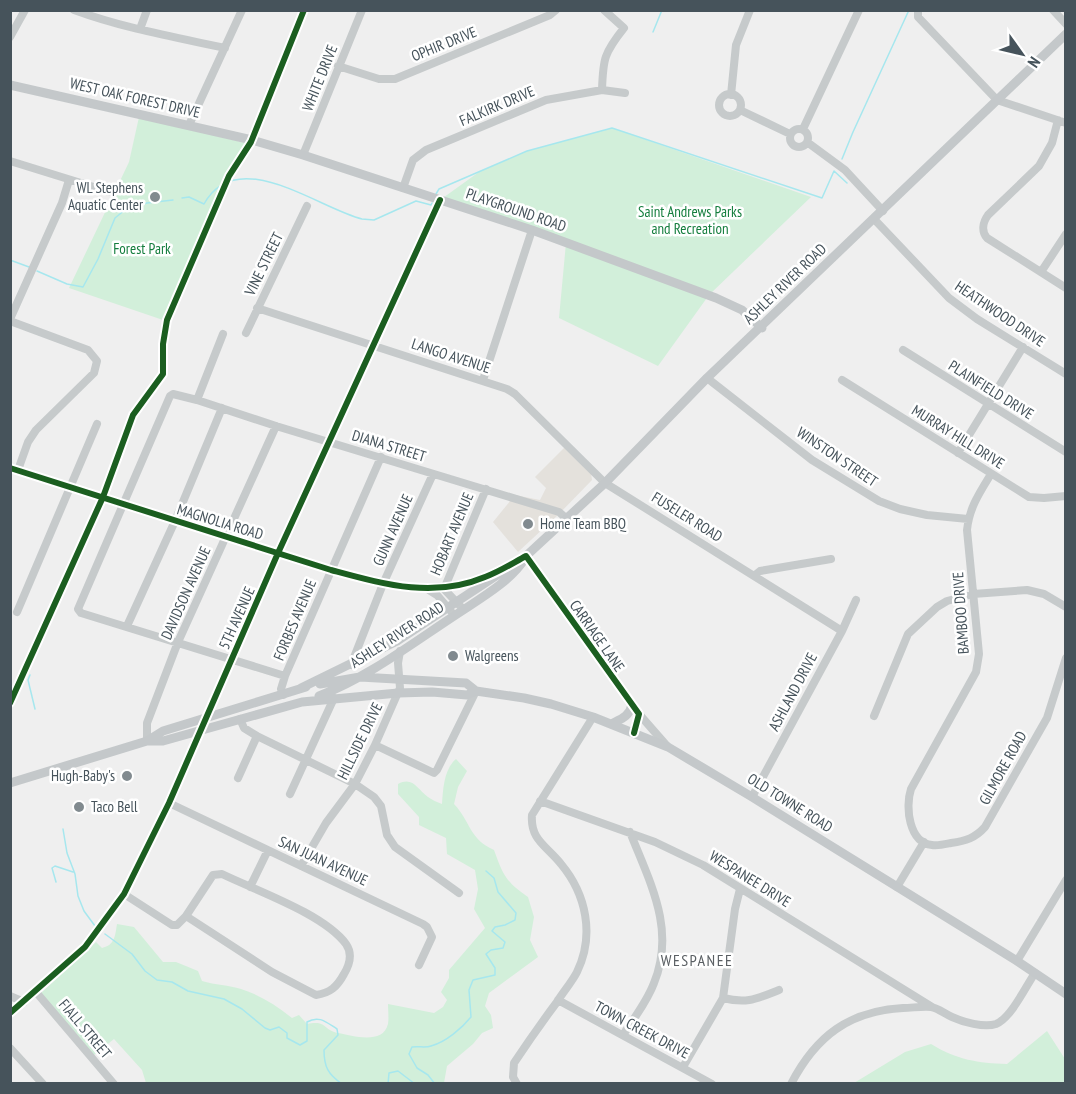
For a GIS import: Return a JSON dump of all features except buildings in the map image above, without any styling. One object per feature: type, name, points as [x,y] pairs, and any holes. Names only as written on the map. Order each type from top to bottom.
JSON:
[{"type":"main road","name":"ASHLEY RIVER ROAD","points":[[302,702],[343,687],[360,677],[520,567],[526,556],[605,483],[707,378],[1065,34]]},
{"type":"main road","name":"WEST OAK FOREST DRIVE","points":[[10,85],[252,140]]},
{"type":"main road","name":"PLAYGROUND ROAD","points":[[252,140],[531,230],[716,298],[742,310],[762,327]]},
{"type":"main road","name":"ASHLEY RIVER ROAD","points":[[301,688],[351,665],[456,609]]},
{"type":"main road","points":[[10,783],[147,741],[163,731],[301,688],[360,677],[466,683],[476,691],[467,695],[432,692],[398,693],[302,702],[163,741],[147,741]]},
{"type":"main road","name":"OLD TOWNE ROAD","points":[[476,691],[524,698],[593,717],[668,747],[1017,961],[1065,994]]},
{"type":"main road","points":[[611,724],[625,717],[632,705]]},
{"type":"street","points":[[10,37],[25,10]]},
{"type":"street","points":[[74,10],[95,18],[225,48]]},
{"type":"street","points":[[140,29],[147,10]]},
{"type":"street","points":[[189,125],[242,10]]},
{"type":"street","name":"WHITE DRIVE","points":[[303,155],[362,10]]},
{"type":"street","name":"OPHIR DRIVE","points":[[338,66],[379,79],[395,79],[550,15],[556,10]]},
{"type":"street","points":[[730,95],[736,45],[750,10]]},
{"type":"street","points":[[803,129],[859,10]]},
{"type":"street","points":[[918,10],[918,17],[997,100],[1062,122],[1039,166],[984,221],[987,238],[1065,288]]},
{"type":"street","points":[[1053,10],[1065,24]]},
{"type":"street","points":[[602,90],[604,58],[609,46],[624,28],[610,12]]},
{"type":"street","name":"FALKIRK DRIVE","points":[[403,188],[413,160],[426,150],[546,100],[602,90],[625,93]]},
{"type":"street","points":[[730,95],[739,100],[740,110],[731,116],[721,112],[720,102],[724,96],[730,95]]},
{"type":"street","points":[[740,110],[790,134]]},
{"type":"street","points":[[797,128],[803,129],[808,136],[807,142],[802,146],[793,145],[789,140],[790,134],[797,128]]},
{"type":"street","points":[[807,142],[845,170],[883,211]]},
{"type":"street","points":[[10,161],[110,192]]},
{"type":"street","points":[[14,469],[36,430],[94,373],[98,361],[88,350],[10,320],[62,203],[69,180]]},
{"type":"street","name":"5TH AVENUE","points":[[10,1013],[85,947],[124,894],[169,803],[278,553],[440,200]]},
{"type":"street","name":"VINE STREET","points":[[246,333],[307,206]]},
{"type":"street","name":"HEATHWOOD DRIVE","points":[[874,219],[949,298],[1065,374]]},
{"type":"street","points":[[483,380],[531,230]]},
{"type":"street","points":[[1041,272],[1065,234]]},
{"type":"street","name":"LANGO AVENUE","points":[[257,308],[483,380],[515,394],[605,483]]},
{"type":"street","points":[[197,400],[223,334]]},
{"type":"street","points":[[958,453],[1023,347]]},
{"type":"street","name":"PLAINFIELD DRIVE","points":[[903,350],[1065,452]]},
{"type":"street","name":"WINSTON STREET","points":[[707,378],[812,460],[879,501],[927,515],[968,519]]},
{"type":"street","name":"MURRAY HILL DRIVE","points":[[842,380],[1029,496],[1044,498],[1065,496]]},
{"type":"street","name":"DIANA STREET","points":[[124,503],[168,399],[173,394],[559,512],[567,519]]},
{"type":"street","points":[[128,626],[222,408]]},
{"type":"street","points":[[17,612],[97,424]]},
{"type":"street","name":"DAVIDSON AVENUE","points":[[147,741],[147,723],[178,642],[276,426]]},
{"type":"street","name":"FORBES AVENUE","points":[[283,695],[281,689],[285,676],[381,457]]},
{"type":"street","name":"MAGNOLIA ROAD","points":[[14,469],[383,585],[444,589],[486,577],[526,556]]},
{"type":"street","name":"GUNN AVENUE","points":[[351,665],[383,585],[433,474]]},
{"type":"street","name":"BAMBOO DRIVE","points":[[924,842],[910,823],[908,800],[911,789],[976,672],[979,654],[967,530],[971,508],[991,474]]},
{"type":"street","name":"FUSELER ROAD","points":[[605,483],[842,631]]},
{"type":"street","name":"HOBART AVENUE","points":[[444,589],[486,489]]},
{"type":"street","points":[[124,503],[78,609],[81,613],[285,676]]},
{"type":"street","name":"CARRIAGE LANE","points":[[526,556],[632,705],[668,747]]},
{"type":"street","points":[[754,575],[760,571],[831,559]]},
{"type":"street","points":[[428,589],[456,609]]},
{"type":"street","points":[[444,589],[456,609]]},
{"type":"street","points":[[874,716],[908,634],[937,607],[947,601],[973,594],[1028,590],[1044,594],[1065,607]]},
{"type":"street","name":"ASHLAND DRIVE","points":[[752,797],[842,631],[856,600]]},
{"type":"street","name":"HILLSIDE DRIVE","points":[[302,866],[326,823],[355,784],[375,745],[398,693],[400,651]]},
{"type":"street","name":"GILMORE ROAD","points":[[924,842],[932,845],[966,841],[985,827],[1047,718],[1065,658]]},
{"type":"street","points":[[375,745],[434,772],[476,691]]},
{"type":"street","points":[[290,794],[334,698]]},
{"type":"street","points":[[634,733],[639,714]]},
{"type":"street","points":[[513,1081],[514,1063],[577,973],[581,962],[586,932],[586,914],[581,896],[572,879],[533,832],[532,815],[593,717]]},
{"type":"street","points":[[240,719],[244,728],[257,736],[355,784],[374,797],[381,806],[387,835],[395,847],[459,893]]},
{"type":"street","points":[[238,777],[257,736]]},
{"type":"street","name":"WESPANEE DRIVE","points":[[540,801],[630,832],[703,865],[932,1007],[955,1018],[984,1026],[998,1023],[1010,1012],[1035,973]]},
{"type":"street","name":"SAN JUAN AVENUE","points":[[169,803],[427,927],[432,937],[419,965]]},
{"type":"street","points":[[623,1035],[654,984],[660,966],[662,948],[661,912],[630,832]]},
{"type":"street","points":[[897,887],[924,842]]},
{"type":"street","points":[[250,887],[268,850]]},
{"type":"street","points":[[124,894],[175,925],[186,916],[213,875],[222,874],[311,916],[346,944],[350,958],[344,975],[332,990],[316,994],[272,972],[186,916]]},
{"type":"street","points":[[1017,961],[1065,880]]},
{"type":"street","points":[[683,1067],[723,998],[740,889]]},
{"type":"street","points":[[723,998],[739,1002],[751,1001],[779,990]]},
{"type":"street","name":"FIALL STREET","points":[[36,992],[114,1083]]},
{"type":"street","points":[[10,996],[24,1002]]},
{"type":"street","name":"TOWN CREEK DRIVE","points":[[558,1000],[712,1083]]},
{"type":"street","points":[[791,1083],[800,1066],[818,1044],[848,1021],[885,1009],[932,1007]]},
{"type":"street","points":[[10,1048],[43,1083]]},
{"type":"shaded area","points":[[565,447],[591,473],[592,480],[518,552],[493,522],[515,495],[540,500],[546,488],[535,477]]},
{"type":"green space","name":"Forest Park","points":[[139,117],[245,143],[163,320],[69,288],[129,162]]},
{"type":"green space","name":"Saint Andrews Parks and Recreation","points":[[612,128],[811,197],[709,295],[658,366],[559,318],[566,243],[440,200],[479,172],[527,151]]},
{"type":"green space","points":[[456,759],[467,771],[458,787],[454,804],[480,841],[494,850],[510,882],[528,897],[534,917],[530,940],[538,957],[489,993],[485,1006],[491,1015],[493,1028],[482,1033],[473,1044],[447,1066],[444,1083],[146,1083],[142,1070],[114,1039],[94,1055],[41,993],[96,942],[102,948],[110,945],[114,939],[117,924],[134,927],[163,962],[176,962],[198,971],[202,981],[248,991],[268,1001],[292,1018],[299,1015],[307,1024],[322,1024],[333,1032],[367,1038],[380,1035],[388,1024],[388,1004],[434,1013],[443,1007],[447,1000],[441,992],[449,978],[449,970],[485,928],[474,909],[478,889],[475,870],[447,854],[446,838],[419,825],[419,817],[398,794],[398,784],[411,782],[430,798],[442,804],[447,774]]},
{"type":"green space","points":[[1047,1031],[1065,1059],[1065,1083],[854,1083],[905,1052],[931,1044],[968,1060],[1007,1064]]},
{"type":"waterway","points":[[653,32],[662,10]]},
{"type":"waterway","points":[[842,159],[909,10]]},
{"type":"waterway","points":[[436,194],[439,189],[527,151],[612,128],[822,198],[834,171],[847,183]]},
{"type":"waterway","points":[[182,198],[189,197],[204,204],[218,187],[236,179],[257,179],[279,185],[362,219],[374,220],[416,201],[431,205],[432,203]]},
{"type":"waterway","points":[[37,271],[67,284],[83,287],[98,259],[115,218],[126,209],[147,203],[173,200]]},
{"type":"waterway","points":[[10,260],[29,267]]},
{"type":"waterway","points":[[30,675],[28,680],[35,709]]},
{"type":"waterway","points":[[63,829],[67,853],[75,874],[78,896],[84,911],[95,926]]},
{"type":"waterway","points":[[56,882],[52,868],[55,866],[73,872]]},
{"type":"waterway","points":[[435,1084],[428,1075],[417,1068],[409,1054],[412,1047],[429,1047],[437,1044],[448,1038],[471,1017],[469,990],[473,980],[495,975],[495,968],[486,954],[491,950],[503,948],[505,942],[492,931],[495,927],[515,920],[516,913],[498,892],[494,878],[486,871]]},
{"type":"waterway","points":[[105,934],[132,954],[145,971],[157,980],[172,982],[188,991],[224,999],[242,1009],[265,1028],[270,1030],[279,1027],[287,1033],[287,1038],[300,1045],[307,1041],[307,1022],[311,1020],[322,1020],[337,1029],[338,1035],[324,1050],[328,1070],[342,1084]]},
{"type":"waterway","points":[[388,1084],[389,1073],[398,1071],[415,1084]]},
{"type":"cycle path","points":[[10,703],[103,497],[133,415],[163,374],[163,344],[167,320],[229,176],[251,142],[304,10]]},
{"type":"cycle path","points":[[10,1013],[85,947],[124,894],[169,803],[278,553],[440,200]]},
{"type":"cycle path","points":[[10,468],[331,570],[389,584],[427,588],[466,584],[495,573],[526,556],[639,714],[634,733]]},
{"type":"place","name":"WL Stephens Aquatic Center","points":[[155,197]]},
{"type":"place","name":"Home Team BBQ","points":[[528,524]]},
{"type":"place","name":"Walgreens","points":[[453,656]]},
{"type":"place","name":"Hugh-Baby's","points":[[127,776]]},
{"type":"place","name":"Taco Bell","points":[[79,807]]},
{"type":"district","name":"WESPANEE","points":[[697,960]]}]
